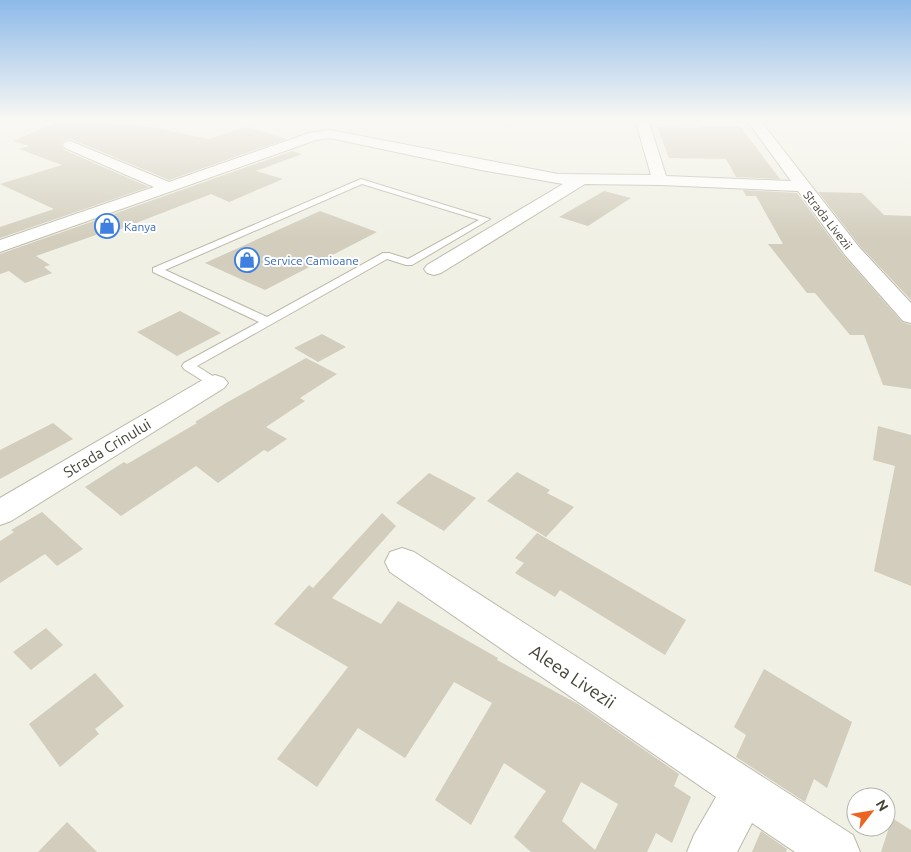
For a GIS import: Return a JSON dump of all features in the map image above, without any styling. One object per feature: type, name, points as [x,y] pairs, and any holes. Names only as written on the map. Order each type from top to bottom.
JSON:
[{"type":"street","points":[[102,159],[168,187]]},
{"type":"street","points":[[0,246],[249,159]]},
{"type":"street","points":[[452,159],[546,177],[580,180],[660,180],[802,186]]},
{"type":"street","points":[[653,159],[660,180]]},
{"type":"street","name":"Strada Livezii","points":[[782,159],[852,251],[911,316]]},
{"type":"street","points":[[434,269],[580,180]]},
{"type":"street","name":"Strada Crinului","points":[[0,513],[215,383]]},
{"type":"street","name":"Aleea Livezii","points":[[402,562],[836,852]]},
{"type":"street","points":[[711,852],[745,790]]},
{"type":"lane","points":[[215,383],[188,366],[386,255],[409,263],[486,219],[361,181],[157,270],[266,321]]},
{"type":"building","points":[[45,159],[84,159],[149,187],[0,238],[0,227],[54,209],[0,184],[62,165]]},
{"type":"building","points":[[118,159],[230,159],[169,180]]},
{"type":"building","points":[[270,159],[289,159],[256,171],[283,179],[229,202],[211,194],[113,232],[110,230],[36,256],[50,265],[44,267],[52,273],[25,283],[9,271],[0,274],[0,254]]},
{"type":"building","points":[[712,159],[765,159],[780,179],[736,177],[726,159]]},
{"type":"building","points":[[743,190],[797,193],[844,256],[902,322],[911,325],[911,389],[883,385],[864,335],[850,335],[815,293],[807,293],[768,244],[783,244],[756,196],[746,196]]},
{"type":"building","points":[[604,191],[631,198],[588,226],[559,217]]},
{"type":"building","points":[[818,192],[862,193],[884,215],[911,216],[911,300],[860,246]]},
{"type":"building","points":[[320,211],[377,232],[265,290],[205,263]]},
{"type":"building","points":[[180,311],[221,333],[177,356],[137,332]]},
{"type":"building","points":[[322,334],[346,347],[318,362],[294,348]]},
{"type":"building","points":[[306,358],[337,374],[300,398],[305,401],[266,427],[287,439],[268,452],[264,450],[218,483],[196,466],[121,516],[85,487],[124,462],[127,464],[197,423],[195,422],[226,403]]},
{"type":"building","points":[[53,423],[73,439],[0,479],[0,450]]},
{"type":"building","points":[[878,426],[911,435],[911,586],[874,571],[895,466],[873,460]]},
{"type":"building","points":[[517,472],[550,490],[547,493],[574,507],[546,537],[487,501]]},
{"type":"building","points":[[429,473],[476,498],[444,531],[396,503]]},
{"type":"building","points":[[42,512],[83,549],[57,566],[45,554],[0,583],[0,541],[14,532],[11,530]]},
{"type":"building","points":[[382,513],[396,526],[332,598],[381,624],[398,601],[498,658],[497,660],[578,704],[679,774],[674,786],[691,797],[672,843],[656,833],[647,852],[531,852],[514,837],[546,791],[504,763],[471,825],[435,800],[492,703],[454,682],[405,758],[358,728],[317,787],[277,759],[348,667],[274,624],[309,585],[313,588]],"holes":[[[581,782],[618,804],[595,850],[562,821]]]},
{"type":"building","points":[[537,533],[686,620],[665,655],[560,590],[555,597],[515,573],[524,563],[515,558]]},
{"type":"building","points":[[46,628],[63,645],[31,670],[13,652]]},
{"type":"building","points":[[764,669],[852,722],[827,788],[814,779],[805,802],[736,757],[746,735],[734,727]]},
{"type":"building","points":[[95,673],[124,706],[95,729],[99,734],[60,767],[29,724]]},
{"type":"building","points":[[896,821],[911,830],[911,852],[881,852],[886,837],[896,837]]},
{"type":"building","points":[[67,822],[97,852],[38,852]]},
{"type":"building","points":[[761,831],[787,849],[786,852],[752,852]]},
{"type":"place","name":"Kanya","points":[[107,226]]},
{"type":"place","name":"Service Camioane","points":[[247,260]]}]
